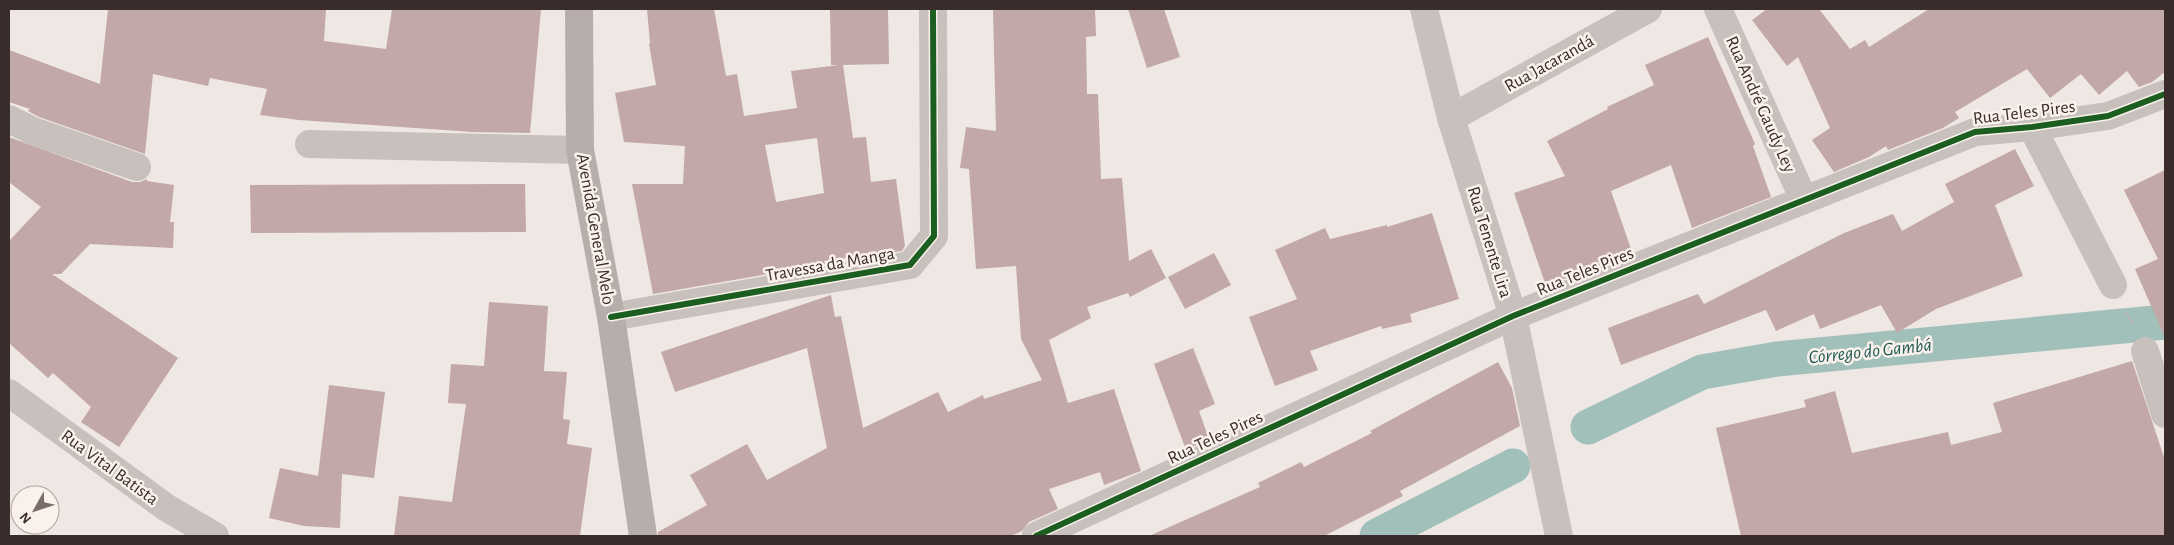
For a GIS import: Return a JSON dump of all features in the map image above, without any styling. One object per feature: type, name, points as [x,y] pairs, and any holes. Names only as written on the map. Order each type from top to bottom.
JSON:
[{"type":"main road","name":"Avenida General Melo","points":[[579,9],[580,150],[611,317],[643,536]]},
{"type":"street","name":"Travessa da Manga","points":[[611,317],[910,265],[934,236],[933,9]]},
{"type":"street","name":"Rua Tenente Lira","points":[[1424,9],[1451,118],[1513,316],[1559,536]]},
{"type":"street","name":"Rua Jacarandá","points":[[1451,118],[1648,9]]},
{"type":"street","name":"Rua André Gaudy Ley","points":[[1718,9],[1804,200]]},
{"type":"street","name":"Rua Teles Pires","points":[[1036,536],[1513,316],[1975,132],[2032,127],[2108,116],[2165,94]]},
{"type":"street","points":[[9,119],[33,131],[137,167]]},
{"type":"street","points":[[2032,127],[2112,285]]},
{"type":"street","points":[[309,144],[580,150]]},
{"type":"street","points":[[2145,351],[2165,414]]},
{"type":"street","name":"Rua Vital Batista","points":[[9,393],[167,508],[214,536]]},
{"type":"path","points":[[2112,285],[2145,351]]},
{"type":"building","points":[[108,9],[326,9],[324,41],[386,49],[392,9],[541,9],[530,133],[473,132],[299,120],[260,115],[267,89],[210,78],[208,86],[153,74],[145,154],[39,117],[28,111],[30,109],[9,102],[9,50],[100,84]]},
{"type":"building","points":[[647,9],[714,9],[726,76],[737,74],[744,116],[797,108],[791,71],[839,65],[831,65],[830,9],[888,9],[889,64],[843,65],[853,138],[866,137],[871,182],[896,179],[905,246],[902,251],[824,261],[825,264],[653,294],[632,184],[683,184],[685,146],[624,142],[615,93],[656,85]],"holes":[[[817,138],[824,193],[776,202],[765,145]]]},
{"type":"building","points":[[993,9],[1095,9],[1096,36],[1086,37],[1087,94],[1098,94],[1101,179],[1122,178],[1129,261],[1151,249],[1166,278],[1130,297],[1128,293],[1087,307],[1091,318],[1049,340],[1068,403],[1114,389],[1141,471],[1104,485],[1100,472],[1049,489],[1058,509],[1029,522],[1022,531],[1011,536],[658,536],[658,532],[707,505],[690,475],[747,444],[767,480],[827,448],[807,348],[675,392],[661,352],[831,295],[835,317],[841,316],[863,428],[938,392],[948,412],[983,395],[984,399],[1042,380],[1021,339],[1016,266],[976,269],[969,169],[960,168],[966,127],[996,131]]},
{"type":"building","points":[[1128,9],[1164,9],[1180,57],[1147,68]]},
{"type":"building","points":[[1767,9],[1819,9],[1850,49],[1865,40],[1869,47],[1929,9],[2165,9],[2165,72],[2152,82],[2139,87],[2127,71],[2099,95],[2081,74],[2050,98],[2027,69],[1955,112],[1959,118],[1943,128],[1888,150],[1886,146],[1869,157],[1834,172],[1812,140],[1830,128],[1798,57],[1787,66],[1752,20]]},
{"type":"building","points":[[1708,37],[1755,144],[1753,146],[1771,197],[1692,228],[1671,165],[1611,191],[1632,252],[1546,286],[1514,193],[1565,176],[1547,141],[1608,109],[1607,107],[1654,85],[1645,65]]},
{"type":"building","points":[[9,137],[132,182],[140,182],[147,179],[147,181],[174,185],[170,222],[174,222],[173,248],[90,244],[61,274],[52,274],[178,358],[119,447],[81,422],[91,407],[53,373],[48,378],[9,343],[9,241],[41,207],[9,182]]},
{"type":"building","points":[[2015,149],[2034,186],[1995,205],[2023,276],[1936,309],[1897,333],[1881,305],[1820,329],[1814,314],[1776,331],[1766,310],[1621,365],[1608,328],[1698,294],[1704,304],[1844,233],[1893,214],[1902,231],[1954,202],[1945,184]]},
{"type":"building","points":[[2165,170],[2165,338],[2135,269],[2158,259],[2124,190]]},
{"type":"building","points":[[525,184],[526,232],[251,233],[250,185]]},
{"type":"building","points":[[1432,213],[1459,299],[1410,314],[1412,322],[1382,329],[1381,326],[1310,351],[1318,370],[1275,386],[1249,317],[1297,299],[1275,250],[1325,228],[1330,239],[1387,225],[1387,227]]},
{"type":"building","points":[[1214,253],[1231,285],[1185,309],[1168,277]]},
{"type":"building","points":[[489,302],[548,306],[544,371],[567,372],[563,419],[570,420],[567,444],[592,448],[580,536],[394,536],[399,496],[452,502],[466,404],[448,403],[451,364],[484,366]]},
{"type":"building","points":[[1193,348],[1215,404],[1199,411],[1209,439],[1186,450],[1154,364]]},
{"type":"building","points":[[2132,361],[2165,460],[2165,536],[1741,536],[1716,428],[1806,407],[1804,400],[1835,391],[1852,453],[1948,432],[1951,445],[2002,432],[1993,403]]},
{"type":"building","points":[[1498,362],[1512,388],[1520,426],[1400,491],[1403,496],[1324,536],[1149,536],[1260,487],[1258,483],[1301,462],[1304,467],[1372,433],[1370,431]]},
{"type":"building","points":[[329,385],[385,392],[374,478],[342,474],[340,528],[304,526],[269,518],[280,468],[318,476]]},
{"type":"waterway","name":"Córrego do Gambá","points":[[1588,427],[1702,372],[1777,359],[2165,322]]},
{"type":"waterway","name":"Córrego do Gambá","points":[[1377,536],[1513,466]]},
{"type":"cycle path","points":[[611,317],[910,265],[934,236],[933,9]]},
{"type":"cycle path","points":[[1036,536],[1513,316],[1975,132],[2032,127],[2108,116],[2165,94]]}]
